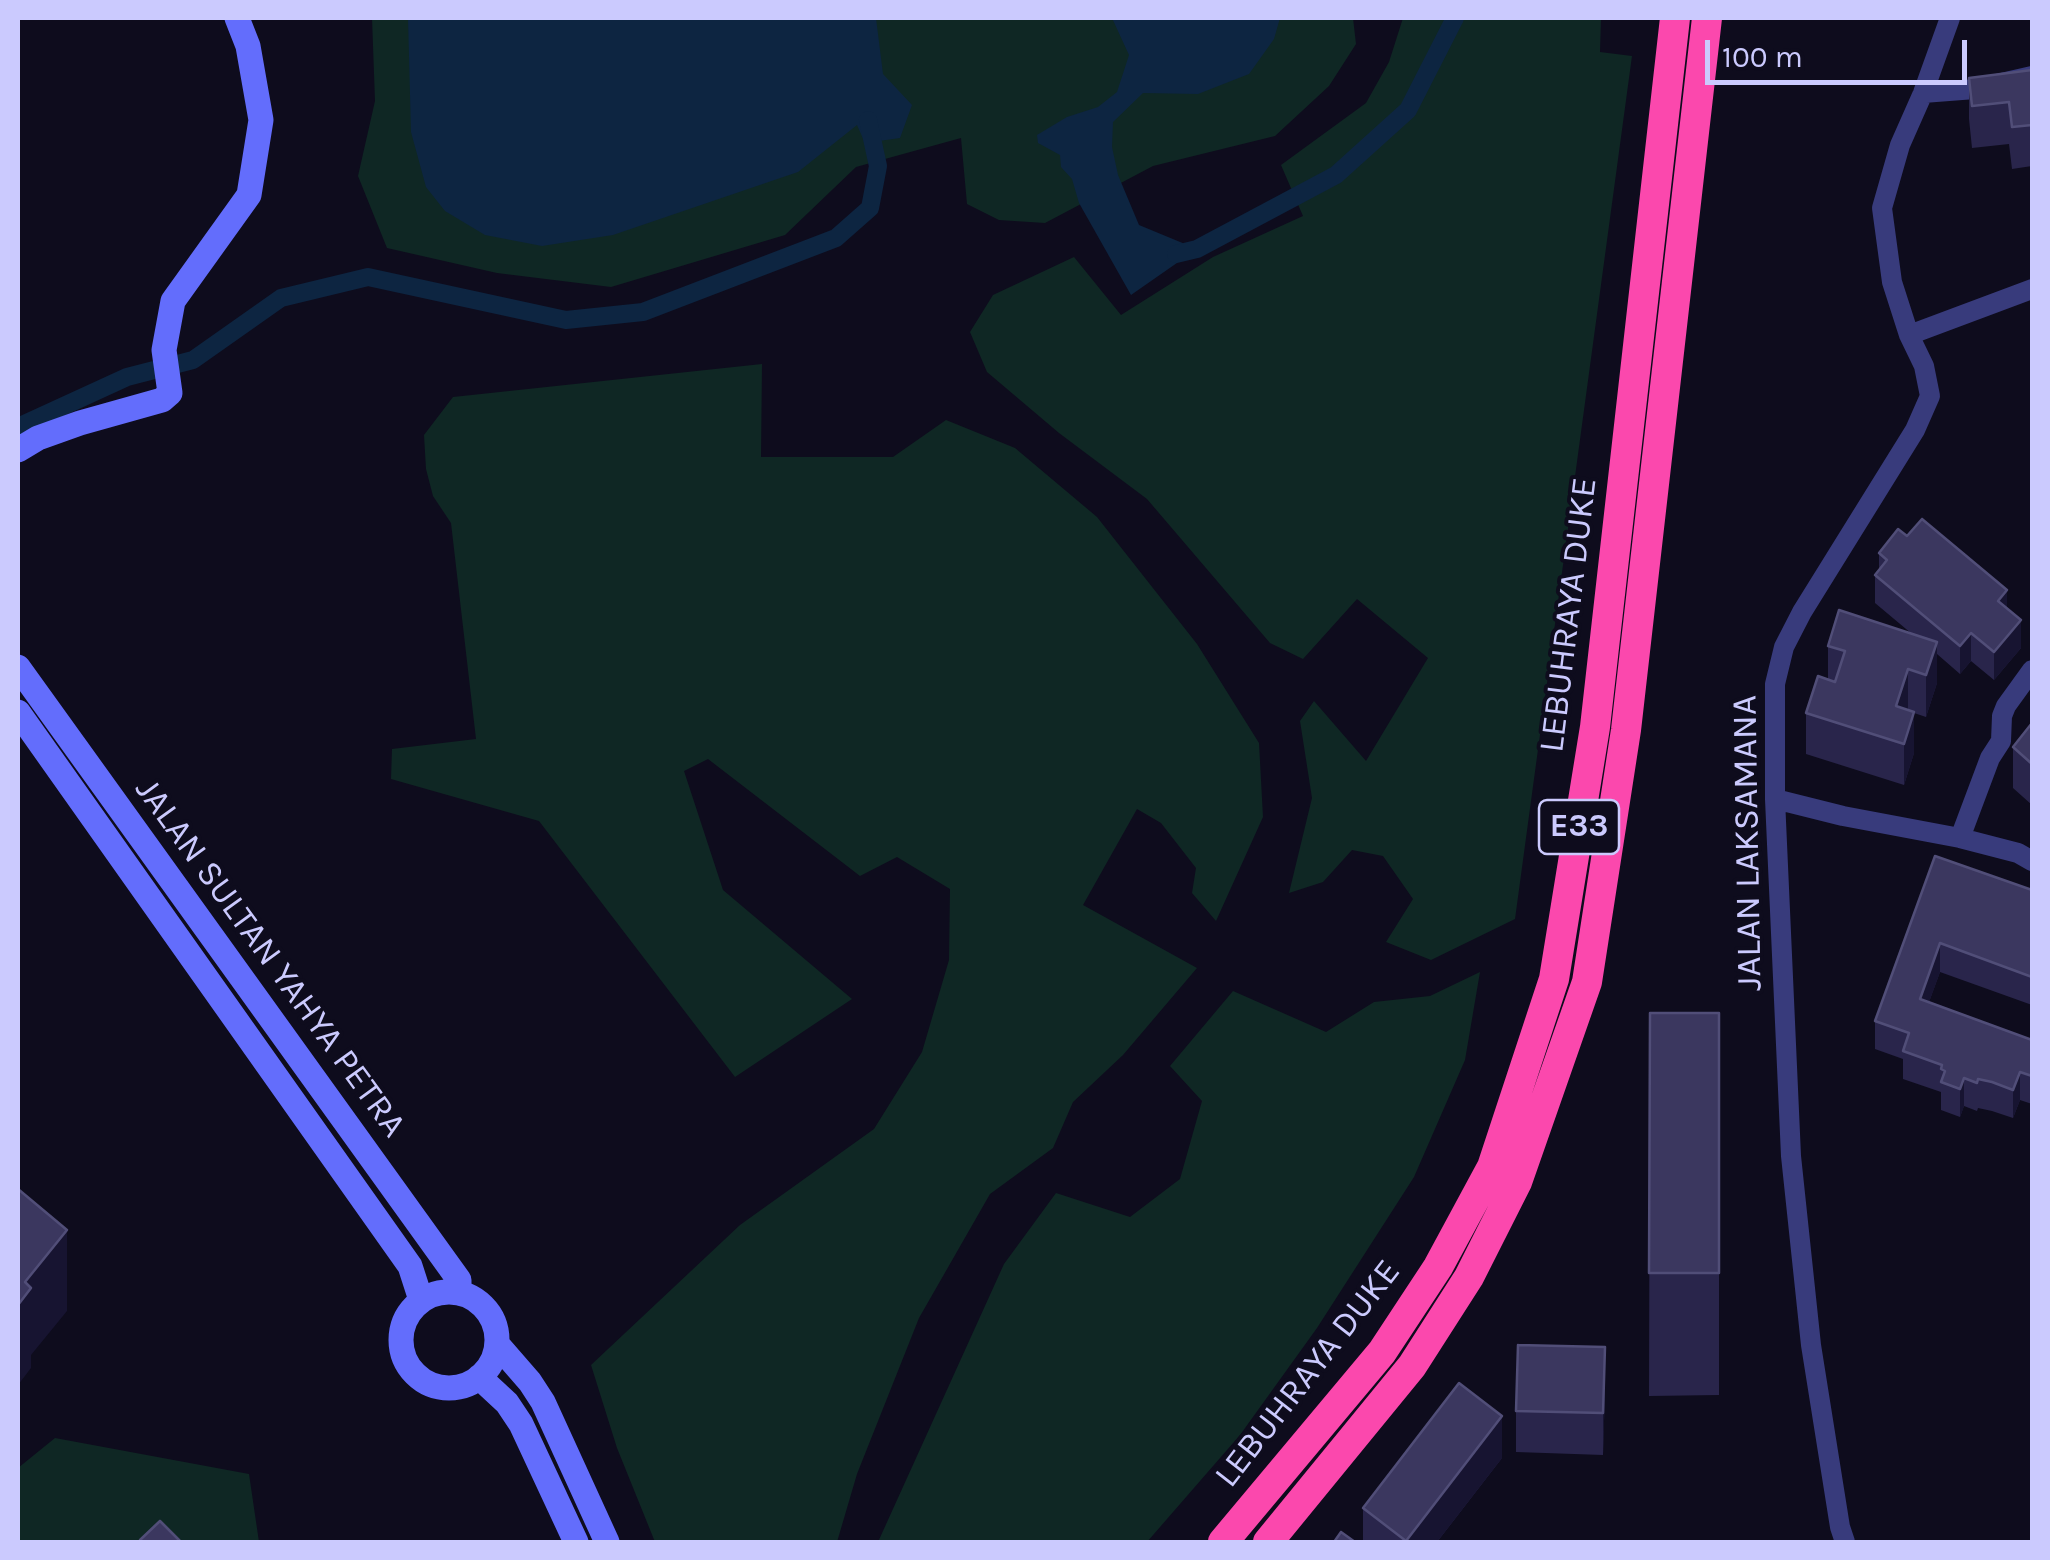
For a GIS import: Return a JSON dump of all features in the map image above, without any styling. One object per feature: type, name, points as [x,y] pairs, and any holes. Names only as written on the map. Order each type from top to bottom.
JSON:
[{"type":"highway","name":"LEBUHRAYA DUKE","points":[[1222,1542],[1382,1352],[1438,1267],[1492,1166],[1554,980],[1595,727],[1675,18]]},
{"type":"highway","name":"LEBUHRAYA DUKE","points":[[1268,1542],[1412,1366],[1469,1277],[1517,1182],[1587,982],[1626,730],[1707,18]]},
{"type":"main road","points":[[18,450],[38,438],[162,400],[170,393],[164,350],[173,301],[249,195],[261,120],[248,46],[236,18]]},
{"type":"main road","name":"JALAN SULTAN YAHYA PETRA","points":[[18,667],[459,1280],[459,1292],[484,1306],[492,1317],[497,1344],[543,1402],[607,1542]]},
{"type":"main road","name":"JALAN SULTAN YAHYA PETRA","points":[[18,712],[410,1266],[421,1300]]},
{"type":"main road","points":[[459,1292],[433,1294],[409,1312],[401,1344],[410,1368],[426,1382],[440,1387],[467,1384],[479,1378],[494,1357],[497,1344]]},
{"type":"main road","points":[[479,1378],[507,1403],[521,1424],[576,1542]]},
{"type":"street","name":"JALAN LAKSAMANA","points":[[1845,1542],[1812,1345],[1791,1156],[1775,799],[1774,684],[1784,647],[1802,612],[1915,430],[1930,396],[1924,366],[1909,336],[1892,282],[1882,208],[1900,145],[1950,18]]},
{"type":"street","points":[[1923,94],[1975,89],[2032,76]]},
{"type":"street","points":[[1909,336],[2032,289]]},
{"type":"street","points":[[1960,838],[1990,758],[2002,741],[2006,706],[2032,670]]},
{"type":"street","points":[[1775,799],[1960,838],[2032,861]]},
{"type":"green space","points":[[372,18],[1353,18],[1356,44],[1329,86],[1275,136],[1153,166],[1045,223],[999,220],[967,204],[961,138],[856,167],[785,235],[611,287],[497,273],[387,248],[358,176],[375,101]]},
{"type":"green space","points":[[1403,18],[1601,18],[1600,52],[1632,56],[1515,919],[1431,960],[1386,942],[1413,899],[1383,856],[1352,850],[1323,882],[1289,893],[1312,798],[1300,721],[1314,701],[1366,761],[1428,658],[1357,599],[1303,659],[1270,643],[1147,499],[1059,433],[987,372],[970,332],[993,295],[1074,257],[1121,315],[1213,257],[1303,216],[1281,165],[1366,103],[1389,62]]},
{"type":"green space","points":[[762,364],[761,457],[893,457],[946,420],[1015,448],[1097,517],[1197,644],[1259,743],[1263,817],[1216,921],[1192,893],[1196,868],[1161,823],[1137,809],[1083,905],[1197,968],[1123,1055],[1073,1102],[1053,1148],[990,1194],[919,1318],[857,1474],[837,1542],[655,1542],[617,1448],[591,1365],[740,1225],[874,1129],[922,1052],[949,960],[950,889],[897,857],[860,876],[708,759],[684,771],[723,890],[852,999],[735,1077],[539,821],[391,779],[392,749],[476,739],[451,523],[433,496],[426,469],[424,435],[453,397]]},
{"type":"green space","points":[[1480,972],[1465,1060],[1414,1177],[1317,1328],[1240,1435],[1147,1542],[878,1542],[1004,1264],[1056,1193],[1130,1217],[1180,1179],[1202,1101],[1170,1066],[1233,991],[1326,1032],[1374,1002],[1430,996]]},
{"type":"green space","points":[[55,1438],[249,1474],[259,1542],[18,1542],[18,1468]]},
{"type":"water","points":[[408,18],[876,18],[883,74],[912,105],[900,138],[865,143],[857,125],[798,172],[613,235],[542,246],[485,235],[445,211],[426,187],[411,132]]},
{"type":"water","points":[[1112,18],[1280,18],[1274,39],[1249,74],[1198,94],[1143,93],[1113,122],[1112,147],[1118,175],[1139,225],[1197,249],[1131,295],[1079,203],[1072,179],[1061,167],[1060,155],[1038,143],[1037,135],[1067,117],[1098,107],[1117,92],[1129,55]]},
{"type":"building","points":[[2032,70],[2032,125],[2012,127],[2009,102],[1972,106],[1969,78]]},
{"type":"building","points":[[1922,519],[2007,590],[1998,601],[2021,620],[1994,652],[1971,633],[1960,646],[1875,575],[1887,560],[1879,553],[1898,529],[1907,536]]},
{"type":"building","points":[[1839,610],[1937,642],[1926,675],[1908,669],[1896,706],[1914,712],[1904,744],[1806,713],[1818,676],[1835,682],[1845,651],[1828,646]]},
{"type":"building","points":[[2032,723],[2032,764],[2013,747]]},
{"type":"building","points":[[1935,856],[2032,890],[2032,977],[1940,943],[1920,999],[2032,1040],[2032,1076],[2020,1072],[2013,1090],[1978,1079],[1977,1083],[1964,1078],[1960,1089],[1941,1082],[1945,1071],[1942,1065],[1903,1051],[1909,1033],[1875,1021]]},
{"type":"building","points":[[1650,1013],[1719,1013],[1719,1273],[1649,1273]]},
{"type":"building","points":[[18,1189],[67,1230],[25,1282],[31,1288],[18,1305]]},
{"type":"building","points":[[1518,1345],[1605,1347],[1603,1413],[1516,1411]]},
{"type":"building","points":[[1459,1383],[1502,1416],[1406,1541],[1363,1508]]},
{"type":"building","points":[[160,1521],[181,1542],[140,1540]]},
{"type":"building","points":[[1341,1532],[1355,1542],[1334,1542]]},
{"type":"waterway","points":[[1176,254],[1197,249],[1336,175],[1408,110],[1455,18]]},
{"type":"waterway","points":[[18,427],[127,377],[193,360],[281,298],[368,277],[566,320],[643,312],[836,238],[870,208],[878,166],[868,120]]}]
